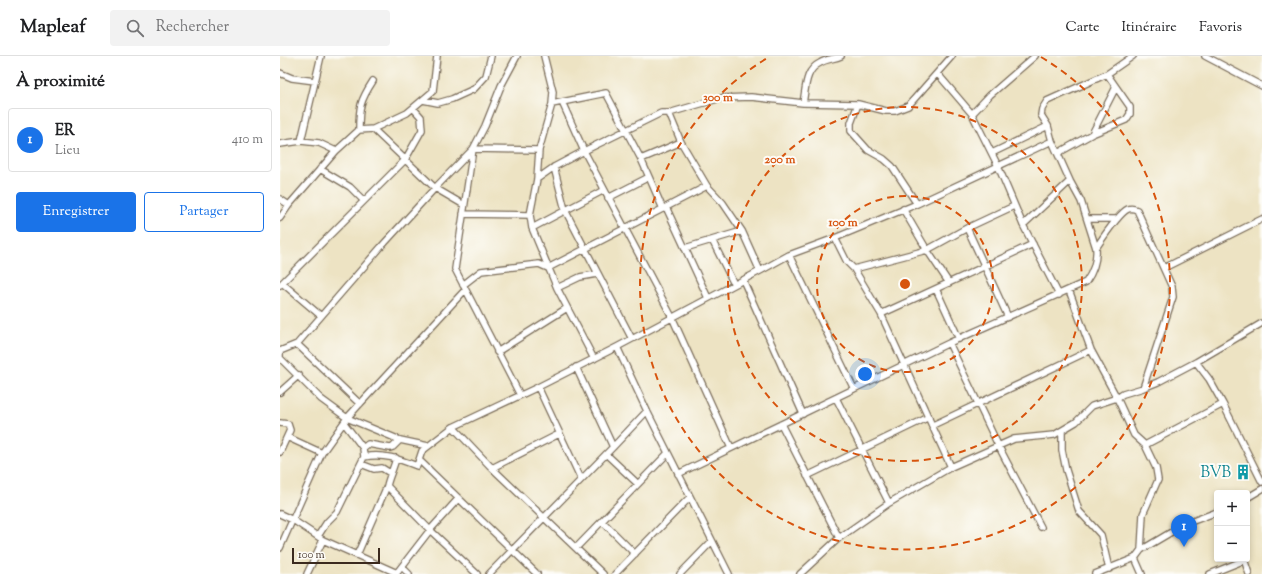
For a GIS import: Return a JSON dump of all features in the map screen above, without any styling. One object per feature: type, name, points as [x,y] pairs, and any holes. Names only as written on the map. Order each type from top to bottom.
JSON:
[{"type":"street","points":[[301,141],[321,56]]},
{"type":"street","points":[[280,218],[289,205],[336,151],[359,130],[373,129],[407,113],[433,91],[437,56]]},
{"type":"street","points":[[423,100],[438,103],[452,99],[474,89],[486,76],[491,56]]},
{"type":"street","points":[[309,574],[327,522],[337,512],[361,464],[364,456],[363,448],[346,421],[321,399],[299,375],[280,358],[280,351],[297,344],[435,188],[473,149],[485,126],[501,86],[517,56]]},
{"type":"street","points":[[544,56],[554,92],[540,150],[537,179],[530,215],[532,228],[557,288],[594,359]]},
{"type":"street","points":[[803,103],[808,76],[812,68],[820,62],[841,56]]},
{"type":"street","points":[[537,179],[554,166],[661,113],[669,113],[721,98],[751,97],[803,103],[858,104],[886,112],[895,111],[908,106],[952,56]]},
{"type":"street","points":[[972,114],[990,95],[1035,56]]},
{"type":"street","points":[[678,474],[949,343],[1086,282],[1091,274],[1096,256],[1096,248],[1081,201],[1052,141],[1048,126],[1041,114],[1042,109],[1047,101],[1107,74],[1133,56]]},
{"type":"street","points":[[1205,56],[1262,86]]},
{"type":"street","points":[[937,73],[972,114],[998,166],[1023,225],[1059,295]]},
{"type":"street","points":[[280,74],[292,78],[315,81]]},
{"type":"street","points":[[1058,153],[1092,134],[1126,120],[1130,114],[1130,107],[1107,74]]},
{"type":"street","points":[[359,130],[359,108],[365,92],[373,81]]},
{"type":"street","points":[[1092,134],[1116,87]]},
{"type":"street","points":[[552,104],[606,93],[641,159],[708,298]]},
{"type":"street","points":[[562,102],[584,151],[608,198],[672,317],[731,448]]},
{"type":"street","points":[[858,104],[851,123],[851,131],[868,150],[884,159],[892,166],[917,204]]},
{"type":"street","points":[[321,316],[281,284],[405,160],[422,130],[421,117],[413,108]]},
{"type":"street","points":[[669,113],[681,142],[707,186],[723,203],[742,231],[760,271]]},
{"type":"street","points":[[992,153],[1048,126]]},
{"type":"street","points":[[373,129],[435,188],[464,205]]},
{"type":"street","points":[[280,144],[301,141],[319,143],[336,151]]},
{"type":"street","points":[[364,456],[379,455],[396,458],[417,466],[422,451],[453,427],[594,359],[789,255],[835,238],[917,204],[1052,141]]},
{"type":"street","points":[[641,159],[681,142]]},
{"type":"street","points":[[473,149],[540,150]]},
{"type":"street","points":[[473,149],[455,265],[456,272],[520,395]]},
{"type":"street","points":[[554,166],[565,210],[632,339]]},
{"type":"street","points":[[320,169],[350,187],[364,201]]},
{"type":"street","points":[[608,198],[649,177]]},
{"type":"street","points":[[1023,225],[1070,180]]},
{"type":"street","points":[[280,548],[322,453],[360,404],[481,271],[538,264],[548,268],[707,186]]},
{"type":"street","points":[[532,228],[604,190]]},
{"type":"street","points":[[280,199],[289,205]]},
{"type":"street","points":[[854,268],[927,250],[967,228],[1014,206]]},
{"type":"street","points":[[1096,248],[1117,219],[1128,209],[1133,208],[1137,210],[1173,291],[1173,297],[1144,388]]},
{"type":"street","points":[[903,209],[927,250],[949,283]]},
{"type":"street","points":[[463,214],[530,215]]},
{"type":"street","points":[[1087,219],[1117,219]]},
{"type":"street","points":[[1164,268],[1262,219]]},
{"type":"street","points":[[967,228],[1008,317]]},
{"type":"street","points":[[685,248],[742,231]]},
{"type":"street","points":[[835,238],[847,262],[854,268],[881,314],[952,467]]},
{"type":"street","points":[[712,240],[734,284]]},
{"type":"street","points":[[881,314],[1033,244]]},
{"type":"street","points":[[789,255],[854,389]]},
{"type":"street","points":[[557,288],[580,277],[597,274]]},
{"type":"street","points":[[743,280],[803,414]]},
{"type":"street","points":[[936,289],[959,339]]},
{"type":"street","points":[[1069,290],[1091,350],[1117,398],[1134,435],[1144,446],[1156,468],[1158,480],[1143,514],[1141,550]]},
{"type":"street","points":[[497,352],[567,308]]},
{"type":"street","points":[[800,574],[838,538],[888,503],[952,467],[1014,438],[1054,435],[1076,422],[1092,406],[1144,388],[1196,362],[1262,323]]},
{"type":"street","points":[[949,343],[998,445],[1041,527]]},
{"type":"street","points":[[297,344],[360,404]]},
{"type":"street","points":[[617,347],[678,474],[729,574]]},
{"type":"street","points":[[933,425],[1091,350]]},
{"type":"street","points":[[1196,362],[1210,378],[1262,482]]},
{"type":"street","points":[[576,367],[613,447]]},
{"type":"street","points":[[280,392],[299,375]]},
{"type":"street","points":[[538,387],[581,479]]},
{"type":"street","points":[[836,398],[888,503]]},
{"type":"street","points":[[1144,446],[1223,404]]},
{"type":"street","points":[[489,574],[647,411]]},
{"type":"street","points":[[807,476],[929,417]]},
{"type":"street","points":[[346,421],[400,440],[428,446]]},
{"type":"street","points":[[280,423],[288,424],[290,427],[280,452]]},
{"type":"street","points":[[781,424],[838,538]]},
{"type":"street","points":[[453,427],[492,468],[603,574]]},
{"type":"street","points":[[1062,431],[1062,450],[1066,470],[1079,511],[1101,535],[1109,569]]},
{"type":"street","points":[[492,468],[559,434]]},
{"type":"street","points":[[287,437],[322,453]]},
{"type":"street","points":[[363,448],[368,444],[390,448],[400,440]]},
{"type":"street","points":[[576,548],[668,453]]},
{"type":"street","points":[[606,454],[638,484]]},
{"type":"street","points":[[357,555],[396,458]]},
{"type":"street","points":[[419,460],[537,574]]},
{"type":"street","points":[[361,464],[374,469],[382,468],[390,474]]},
{"type":"street","points":[[386,486],[477,574]]},
{"type":"street","points":[[1250,496],[1262,489]]},
{"type":"street","points":[[616,574],[690,497]]},
{"type":"street","points":[[280,514],[293,520],[321,538],[397,574],[430,530],[458,499]]},
{"type":"street","points":[[1095,574],[1135,558],[1141,550],[1185,524],[1214,513]]},
{"type":"street","points":[[602,521],[635,554]]},
{"type":"street","points":[[680,574],[712,541]]},
{"type":"street","points":[[1135,558],[1142,574]]},
{"type":"street","points":[[1210,574],[1237,562]]},
{"type":"street","points":[[1245,562],[1249,574]]},
{"type":"street","points":[[402,567],[409,574]]},
{"type":"place","name":"BVB","points":[[1243,472]]},
{"type":"place","name":"ER","points":[[1184,547]]}]
